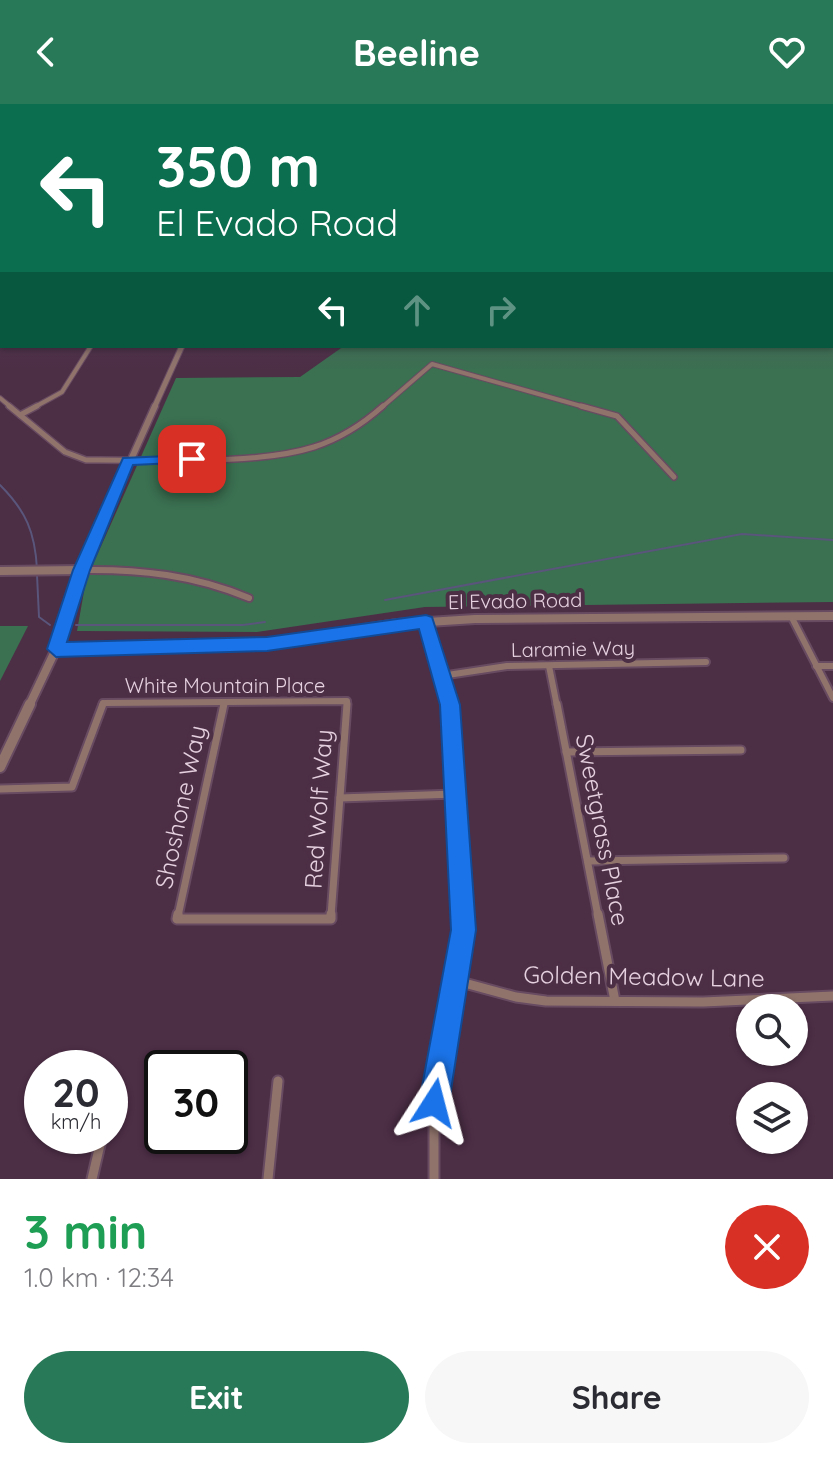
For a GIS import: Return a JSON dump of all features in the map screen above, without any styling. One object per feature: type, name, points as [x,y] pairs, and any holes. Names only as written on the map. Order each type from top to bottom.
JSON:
[{"type":"street","points":[[20,415],[62,392],[90,348]]},
{"type":"street","points":[[0,767],[56,649],[81,570],[181,348]]},
{"type":"street","points":[[0,398],[74,456],[86,460],[255,457],[315,447],[363,423],[432,364],[617,416],[674,477]]},
{"type":"street","points":[[0,571],[168,572],[220,585],[249,598]]},
{"type":"street","points":[[791,616],[833,698]]},
{"type":"street","name":"El Evado Road","points":[[56,649],[267,644],[426,621],[833,616]]},
{"type":"street","points":[[426,621],[450,705],[463,930],[457,981],[434,1103],[434,1179]]},
{"type":"street","name":"Laramie Way","points":[[441,676],[494,667],[706,662]]},
{"type":"street","name":"Sweetgrass Place","points":[[549,666],[615,1001]]},
{"type":"street","points":[[816,666],[833,666]]},
{"type":"street","name":"White Mountain Place","points":[[0,789],[72,787],[103,703],[347,701]]},
{"type":"street","name":"Red Wolf Way","points":[[331,919],[347,701]]},
{"type":"street","name":"Shoshone Way","points":[[224,702],[177,919],[331,919]]},
{"type":"street","points":[[566,752],[741,750]]},
{"type":"street","points":[[340,798],[455,794]]},
{"type":"street","points":[[588,861],[784,858]]},
{"type":"street","name":"Golden Meadow Lane","points":[[457,981],[532,1000],[833,996]]},
{"type":"street","points":[[268,1179],[278,1081]]},
{"type":"street","points":[[92,1179],[98,1154]]},
{"type":"green space","points":[[341,348],[833,348],[833,602],[425,607],[257,632],[77,631],[86,580],[176,378],[300,377]]},
{"type":"green space","points":[[0,626],[28,626],[0,681]]},
{"type":"waterway","points":[[0,485],[28,523],[37,569]]},
{"type":"waterway","points":[[385,600],[742,534],[833,540]]},
{"type":"waterway","points":[[37,575],[39,617],[50,625]]},
{"type":"waterway","points":[[76,625],[243,625],[265,622]]},
{"type":"route","points":[[192,459],[128,461],[81,570],[56,649],[267,644],[426,621],[450,705],[463,930],[462,952],[434,1103]]}]
